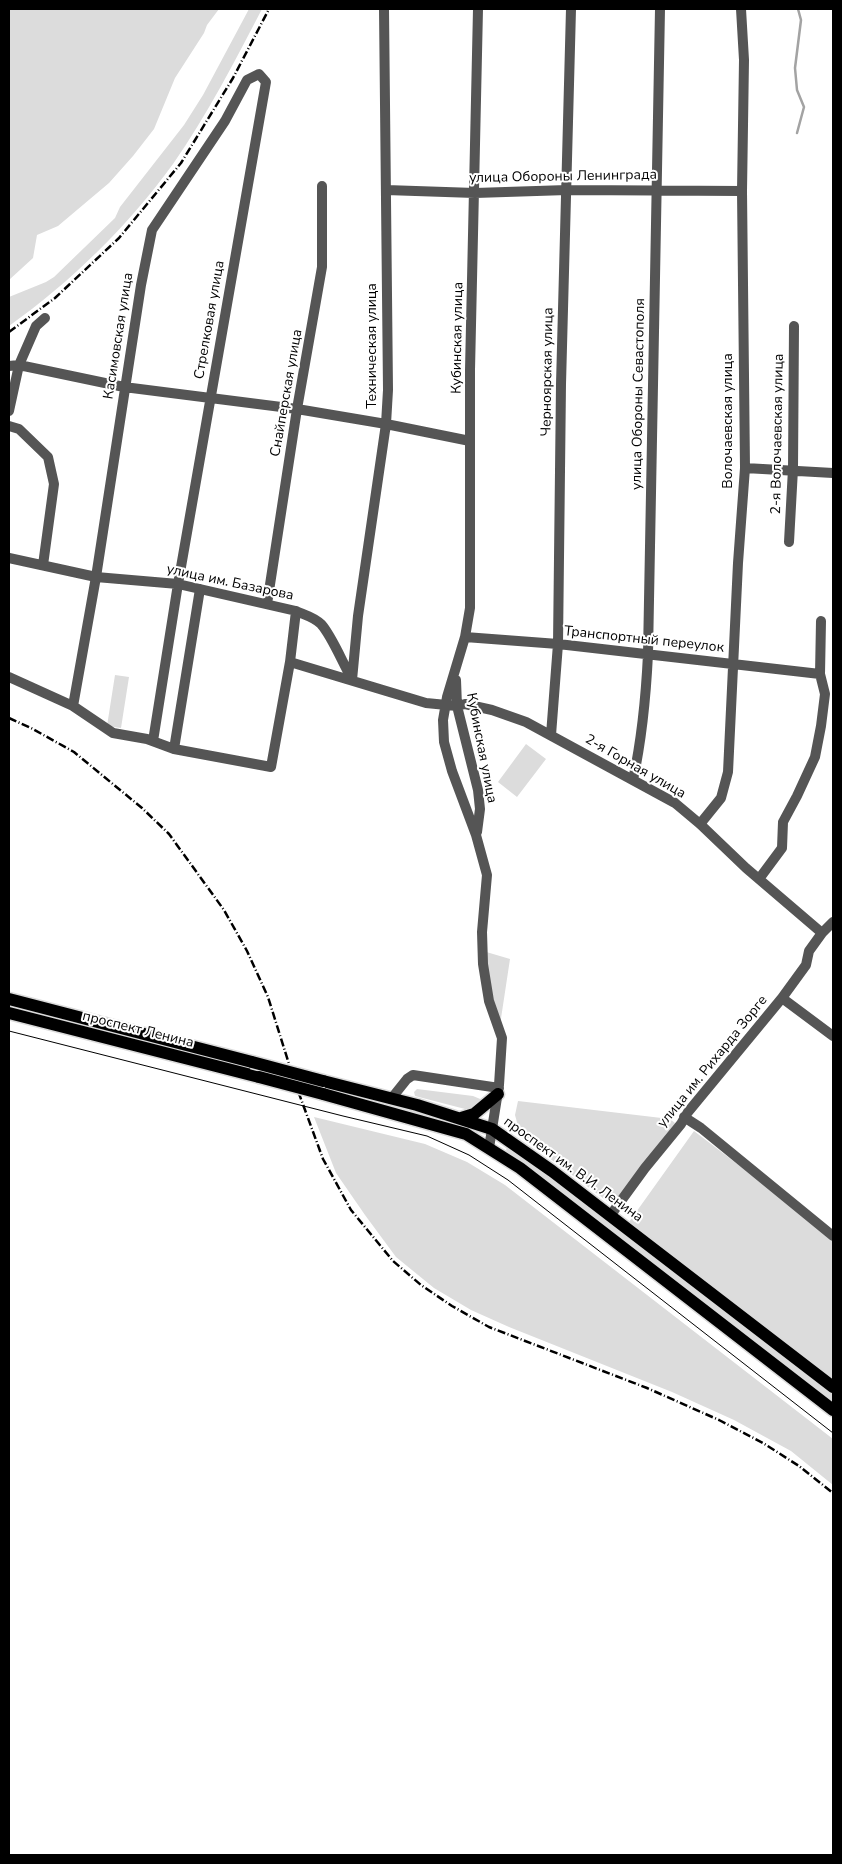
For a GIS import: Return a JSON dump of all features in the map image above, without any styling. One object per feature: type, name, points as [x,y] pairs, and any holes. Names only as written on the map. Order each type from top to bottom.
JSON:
[{"type":"main road","name":"проспект Ленина","points":[[9,999],[252,1062]]},
{"type":"main road","name":"проспект Ленина","points":[[9,1013],[259,1077],[466,1134],[489,1148]]},
{"type":"main road","name":"проспект им. В.И. Ленина","points":[[252,1062],[391,1098],[492,1129],[552,1171],[833,1387]]},
{"type":"main road","points":[[461,1118],[474,1114],[498,1091]]},
{"type":"main road","points":[[489,1148],[520,1168],[833,1410]]},
{"type":"street","name":"Техническая улица","points":[[352,680],[358,616],[386,424],[388,390],[384,9]]},
{"type":"street","name":"Кубинская улица","points":[[478,9],[470,370],[470,608],[466,638],[456,666],[442,720],[444,742],[452,771],[476,835],[487,875],[482,932],[484,973],[488,1001],[502,1038],[498,1091],[489,1148]]},
{"type":"street","name":"Черноярская улица","points":[[551,735],[558,644],[561,384],[571,9]]},
{"type":"street","name":"улица Обороны Севастополя","points":[[634,780],[641,743],[648,654],[660,9]]},
{"type":"street","name":"Волочаевская улица","points":[[700,824],[721,798],[728,772],[745,468],[742,191],[744,60],[741,9]]},
{"type":"street","name":"Стрелковая улица","points":[[153,741],[178,584],[266,82],[259,74],[248,80],[226,121]]},
{"type":"street","name":"Касимовская улица","points":[[73,706],[96,577],[124,386],[152,230],[226,121]]},
{"type":"street","name":"Снайперская улица","points":[[267,604],[297,410],[322,267],[322,186]]},
{"type":"street","name":"улица Обороны Ленинграда","points":[[386,190],[475,193],[567,190],[742,191]]},
{"type":"street","points":[[9,412],[14,365],[36,326],[45,318]]},
{"type":"street","name":"2-я Волочаевская улица","points":[[789,542],[793,469],[794,326]]},
{"type":"street","points":[[14,365],[124,386],[386,424],[470,441]]},
{"type":"street","points":[[9,426],[19,429],[48,457],[54,484],[43,565]]},
{"type":"street","points":[[745,468],[793,469],[833,473]]},
{"type":"street","name":"улица им. Базарова","points":[[9,558],[96,577],[178,584],[296,611],[320,623],[327,632],[352,680]]},
{"type":"street","points":[[174,749],[200,589]]},
{"type":"street","points":[[9,677],[73,706],[113,732],[153,741],[174,749],[271,767],[290,662],[296,611]]},
{"type":"street","points":[[759,879],[782,848],[783,822],[815,757],[821,726],[824,694],[820,674],[821,621]]},
{"type":"street","name":"Транспортный переулок","points":[[466,638],[558,644],[820,674]]},
{"type":"street","points":[[290,662],[426,703],[445,705]]},
{"type":"street","name":"Кубинская улица","points":[[456,666],[458,706],[478,790],[480,809],[476,835]]},
{"type":"street","name":"2-я Горная улица","points":[[445,705],[458,706],[465,704],[492,710],[526,722],[675,803],[822,933]]},
{"type":"street","name":"улица им. Рихарда Зорге","points":[[610,1216],[684,1117],[782,998],[806,965],[809,951],[833,922]]},
{"type":"street","points":[[782,998],[833,1036]]},
{"type":"street","points":[[391,1098],[406,1079],[413,1075],[498,1091]]},
{"type":"street","points":[[684,1117],[702,1128],[833,1236]]},
{"type":"shaded area","points":[[9,9],[219,9],[207,25],[204,33],[175,78],[154,129],[109,183],[58,226],[37,235],[33,258],[9,280]]},
{"type":"shaded area","points":[[249,9],[262,9],[209,107],[156,187],[118,231],[76,272],[9,326],[9,297],[54,277],[115,218],[120,207],[184,125],[203,95]]},
{"type":"shaded area","points":[[115,675],[129,677],[121,728],[107,726]]},
{"type":"shaded area","points":[[526,744],[546,759],[517,797],[498,782]]},
{"type":"shaded area","points":[[483,951],[510,959],[500,1025],[490,1002]]},
{"type":"shaded area","points":[[417,1089],[473,1096],[485,1101],[469,1110],[415,1096],[414,1092]]},
{"type":"shaded area","points":[[518,1101],[670,1119],[675,1123],[615,1207],[521,1137],[515,1115]]},
{"type":"shaded area","points":[[314,1117],[425,1144],[467,1162],[505,1185],[833,1439],[833,1485],[791,1451],[734,1420],[672,1392],[509,1327],[471,1310],[434,1288],[396,1257],[365,1215],[336,1173]]},
{"type":"shaded area","points":[[694,1131],[833,1237],[833,1382],[629,1222]]},
{"type":"shaded area","points":[[508,1146],[833,1395],[833,1403],[510,1155],[506,1150]]},
{"type":"waterway","points":[[797,133],[804,107],[797,90],[795,68],[801,20],[798,9]]},
{"type":"tram line","points":[[9,1031],[427,1136],[469,1155],[508,1180],[833,1433]]},
{"type":"railway","points":[[9,332],[55,298],[119,238],[181,163],[233,78],[269,9]]},
{"type":"railway","points":[[9,718],[74,752],[142,808],[169,834],[224,910],[247,951],[268,997],[294,1080],[323,1159],[351,1210],[393,1261],[421,1285],[452,1306],[489,1327],[647,1388],[719,1420],[763,1443],[799,1466],[833,1493]]}]
